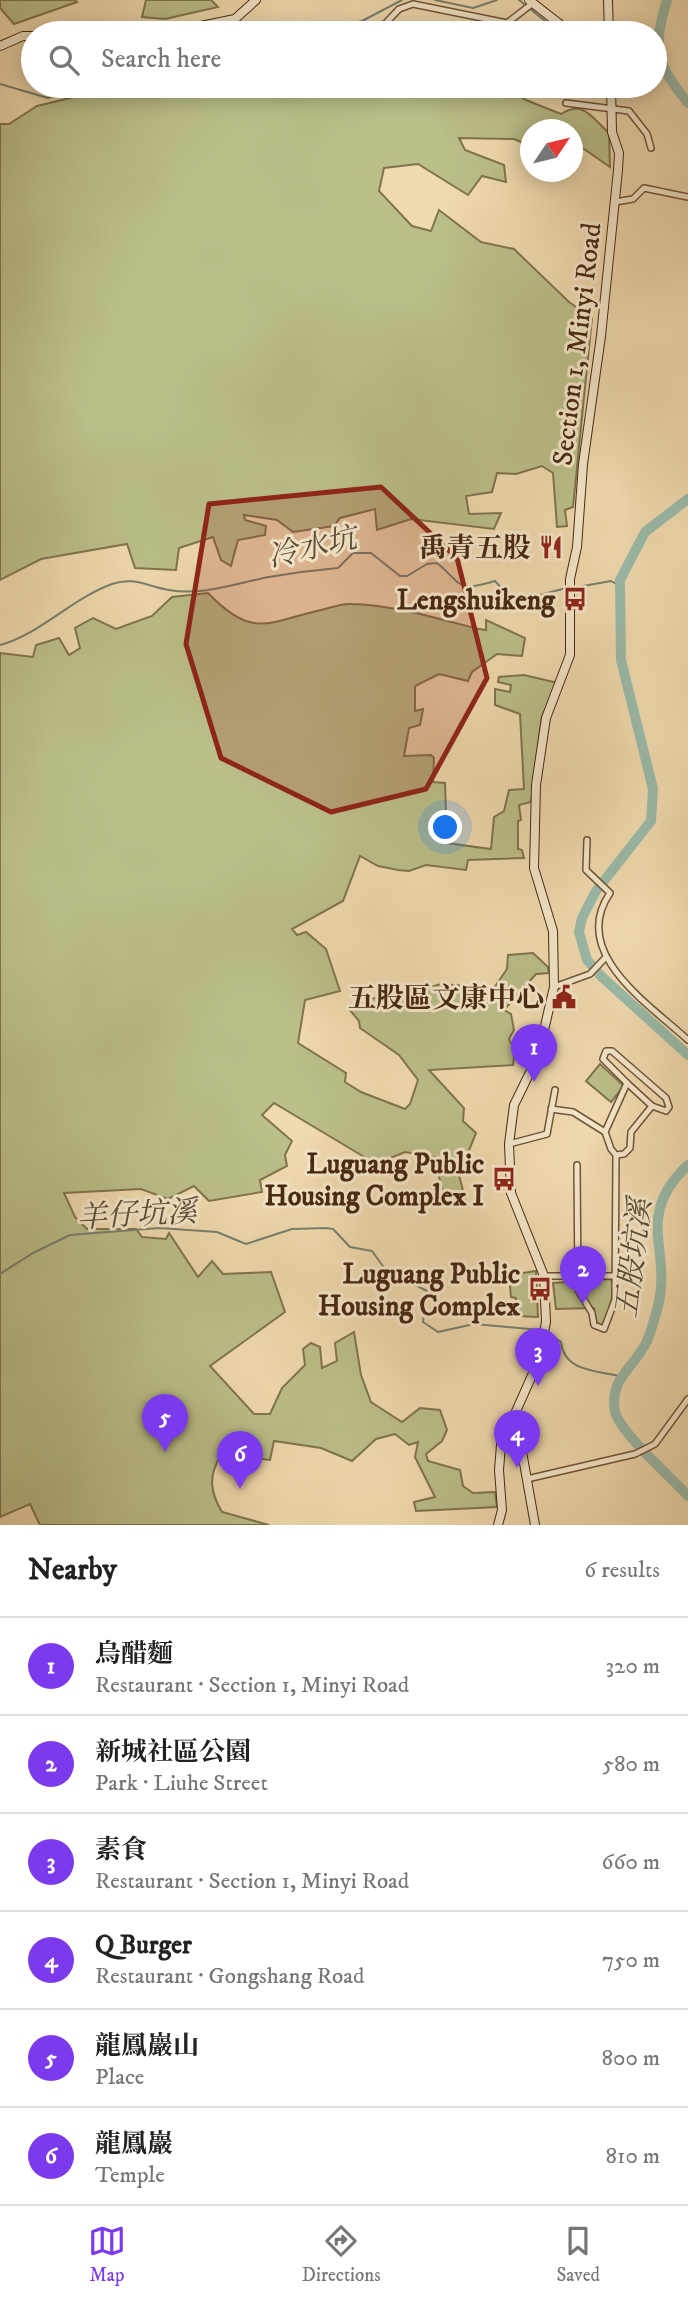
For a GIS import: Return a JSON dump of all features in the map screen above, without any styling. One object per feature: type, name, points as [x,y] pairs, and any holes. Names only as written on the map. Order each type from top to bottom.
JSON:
[{"type":"main road","points":[[227,21],[236,19],[256,0]]},
{"type":"main road","points":[[608,0],[609,21]]},
{"type":"main road","points":[[530,5],[553,21]]},
{"type":"main road","points":[[0,46],[21,37]]},
{"type":"main road","name":"Section 1, Minyi Road","points":[[498,1525],[502,1510],[499,1470],[501,1445],[506,1430],[516,1418],[542,1343],[546,1322],[544,1276],[511,1193],[509,1144],[514,1105],[538,1056],[554,987],[553,931],[534,868],[534,836],[541,741],[552,700],[570,655],[570,588],[619,153],[612,132],[611,98]]},
{"type":"main road","points":[[516,1418],[535,1525]]},
{"type":"street","points":[[388,21],[399,9],[413,4],[497,21]]},
{"type":"street","points":[[510,21],[530,5]]},
{"type":"street","points":[[566,103],[629,111],[647,134],[650,148]]},
{"type":"street","points":[[615,202],[633,199],[644,188],[688,197]]},
{"type":"street","points":[[587,840],[586,870],[610,892],[597,924],[605,958],[646,1003],[688,1040]]},
{"type":"street","points":[[554,987],[590,974],[605,958]]},
{"type":"street","points":[[606,1051],[612,1051],[669,1101],[666,1111],[652,1106],[603,1059],[606,1051]]},
{"type":"street","points":[[605,1132],[627,1083]]},
{"type":"street","points":[[509,1144],[547,1133],[555,1090]]},
{"type":"street","points":[[616,1155],[630,1148],[631,1132],[652,1106]]},
{"type":"street","points":[[551,1109],[573,1112],[605,1132],[616,1155],[615,1300],[604,1329],[594,1325],[592,1313],[578,1290],[577,1165]]},
{"type":"street","points":[[544,1276],[615,1276]]},
{"type":"street","points":[[527,1479],[635,1454],[650,1447],[669,1428],[688,1399]]},
{"type":"highlighted area","points":[[381,487],[457,558],[487,678],[426,789],[331,812],[221,758],[186,644],[209,504]]},
{"type":"green space","points":[[0,0],[77,2],[14,24],[0,8]]},
{"type":"green space","points":[[146,0],[211,0],[218,7],[165,19],[142,17]]},
{"type":"green space","points":[[70,98],[523,98],[561,114],[576,109],[587,112],[609,133],[610,167],[583,149],[583,119],[520,119],[520,142],[514,139],[459,138],[465,150],[504,165],[506,182],[482,176],[468,195],[418,164],[384,168],[379,191],[412,226],[431,231],[439,210],[481,242],[514,249],[569,302],[592,318],[573,507],[565,510],[567,526],[557,527],[553,473],[542,466],[516,474],[497,473],[492,492],[466,496],[469,514],[501,513],[494,529],[411,519],[377,530],[375,509],[340,518],[334,526],[293,532],[277,520],[244,515],[245,520],[266,526],[265,535],[238,540],[231,566],[221,560],[213,537],[179,548],[176,570],[135,568],[127,544],[41,559],[0,580],[0,124],[9,124],[37,106]]},
{"type":"green space","points":[[208,593],[238,617],[263,624],[351,604],[400,610],[486,630],[486,620],[525,638],[522,656],[497,654],[472,672],[468,681],[439,674],[415,686],[415,711],[423,709],[420,725],[409,728],[404,756],[431,755],[434,758],[433,782],[445,783],[447,843],[491,849],[494,817],[504,811],[509,790],[524,789],[520,714],[495,705],[495,689],[510,692],[511,685],[498,682],[499,677],[524,675],[558,683],[542,716],[531,802],[519,805],[521,820],[518,821],[518,849],[522,850],[524,858],[468,860],[466,870],[426,865],[409,871],[378,866],[360,856],[343,901],[292,929],[297,935],[306,932],[326,949],[340,991],[305,1000],[298,1043],[346,1073],[345,1082],[361,1092],[405,1109],[410,1104],[418,1080],[399,1055],[360,1028],[359,1021],[349,1009],[360,999],[398,997],[441,984],[494,988],[507,969],[508,955],[533,953],[548,967],[549,973],[536,974],[504,1010],[511,1014],[514,1030],[509,1039],[515,1051],[513,1065],[429,1070],[464,1108],[463,1121],[476,1133],[459,1175],[467,1206],[442,1191],[435,1157],[405,1152],[376,1164],[274,1103],[262,1115],[292,1141],[285,1155],[287,1166],[260,1180],[262,1192],[209,1201],[194,1186],[168,1199],[141,1189],[64,1193],[75,1217],[87,1229],[136,1229],[142,1237],[166,1239],[169,1233],[198,1277],[212,1261],[223,1274],[271,1272],[285,1312],[210,1366],[254,1414],[270,1414],[282,1388],[305,1365],[303,1349],[311,1343],[320,1347],[322,1368],[337,1361],[335,1343],[354,1332],[361,1375],[371,1402],[402,1422],[420,1408],[440,1410],[447,1430],[442,1441],[426,1454],[428,1461],[460,1470],[463,1486],[473,1493],[495,1492],[497,1507],[416,1511],[414,1502],[435,1497],[415,1457],[418,1442],[409,1445],[395,1434],[376,1439],[352,1461],[321,1448],[274,1441],[270,1460],[221,1455],[214,1470],[212,1484],[222,1512],[269,1525],[40,1525],[30,1504],[0,1517],[0,653],[33,657],[36,645],[59,638],[69,655],[80,648],[75,628],[93,618],[116,629],[152,616],[172,597]]},
{"type":"green space","points":[[600,1064],[624,1086],[611,1102],[586,1081]]},
{"type":"green space","points":[[536,1271],[538,1317],[516,1316],[516,1298],[511,1297],[509,1275]]},
{"type":"green space","points":[[610,1279],[614,1284],[603,1328],[595,1324],[594,1308],[556,1309],[553,1283]]},
{"type":"waterway","points":[[362,21],[402,0]]},
{"type":"waterway","points":[[435,0],[473,8],[497,0]]},
{"type":"waterway","points":[[519,0],[545,21]]},
{"type":"waterway","name":"五股坑溪","points":[[661,21],[667,0]]},
{"type":"waterway","name":"五股坑溪","points":[[667,73],[688,103]]},
{"type":"waterway","points":[[0,84],[21,90]]},
{"type":"waterway","name":"五股坑溪","points":[[688,499],[645,532],[620,580],[621,660],[653,789],[651,821],[596,891],[582,918],[579,932],[587,960],[602,977],[688,1055]]},
{"type":"waterway","name":"冷水坑","points":[[0,645],[29,633],[83,598],[112,584],[127,581],[161,589],[207,590],[269,577],[338,568],[353,553],[371,553],[400,576],[407,576],[427,564],[437,563],[456,581],[466,586],[495,581],[514,602],[566,588]]},
{"type":"waterway","name":"冷水坑","points":[[572,588],[611,581],[620,586]]},
{"type":"waterway","name":"五股坑溪","points":[[688,1165],[671,1184],[658,1218],[661,1289],[651,1330],[642,1350],[619,1381],[614,1400],[615,1411],[626,1431],[688,1496]]},
{"type":"waterway","name":"羊仔坑溪","points":[[0,1274],[33,1253],[70,1235],[159,1228],[217,1232],[246,1244],[292,1229],[326,1228],[333,1229],[350,1247],[372,1251],[385,1269],[427,1291],[423,1322],[438,1332],[474,1324],[540,1330]]},
{"type":"waterway","name":"羊仔坑溪","points":[[546,1331],[561,1342],[563,1352],[574,1364],[619,1376]]},
{"type":"place","name":"禹青五股","points":[[551,547]]},
{"type":"place","name":"Lengshuikeng","points":[[575,599]]},
{"type":"place","name":"五股區文康中心","points":[[564,997]]},
{"type":"place","name":"烏醋麵","points":[[534,1082]]},
{"type":"place","name":"Luguang Public Housing Complex I","points":[[504,1179]]},
{"type":"place","name":"Luguang Public Housing Complex","points":[[540,1289]]},
{"type":"place","name":"新城社區公園","points":[[583,1304]]},
{"type":"place","name":"素食","points":[[538,1386]]},
{"type":"place","name":"龍鳳巖山","points":[[165,1452]]},
{"type":"place","name":"Q Burger","points":[[517,1468]]},
{"type":"place","name":"龍鳳巖","points":[[240,1489]]}]
